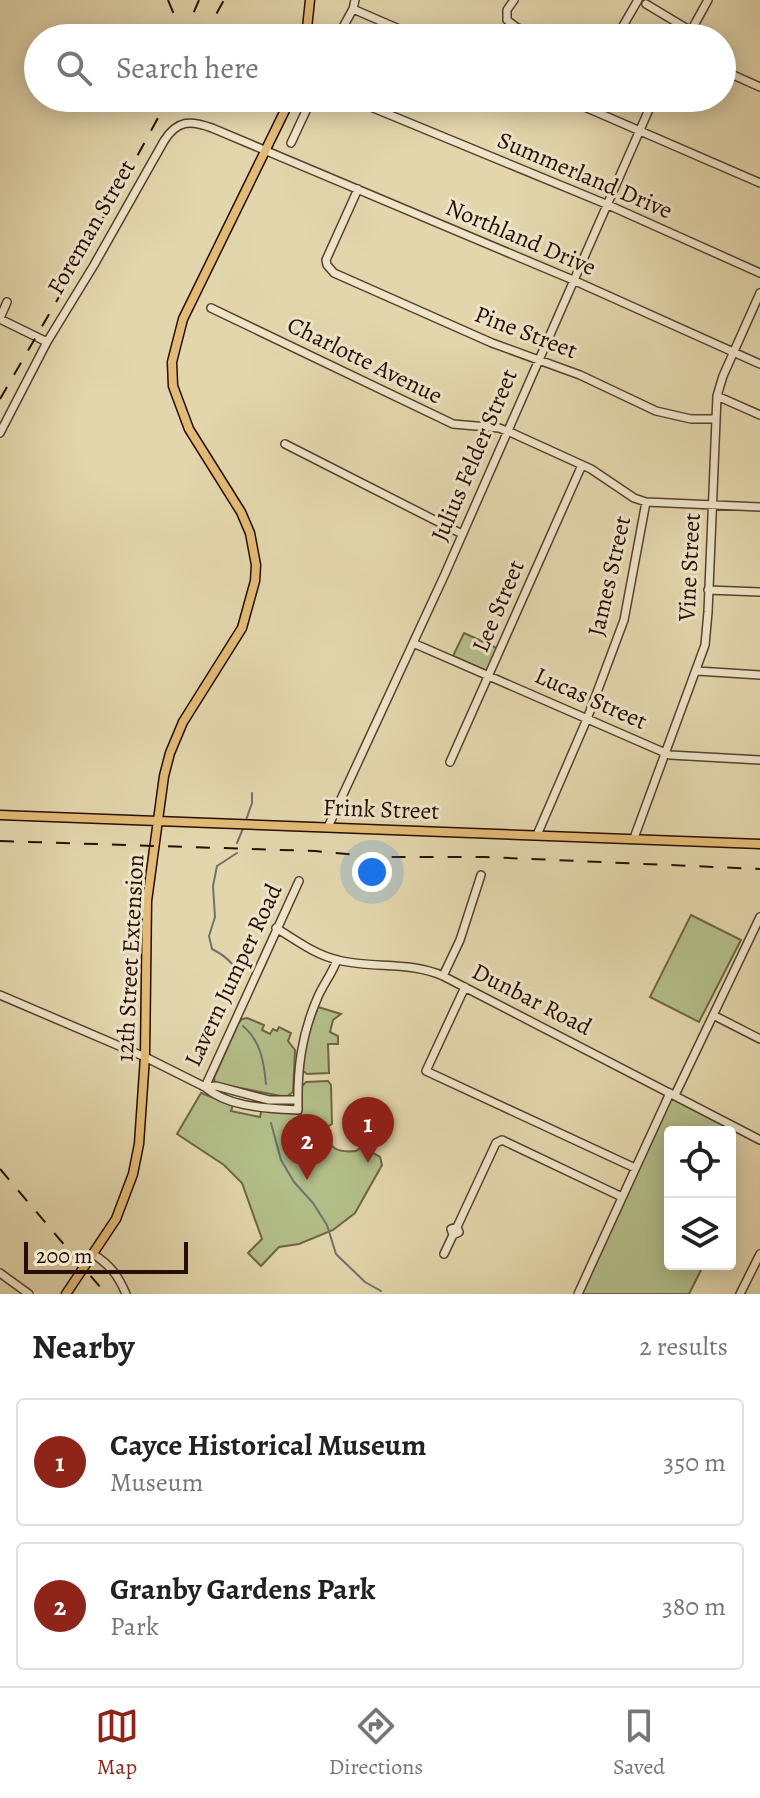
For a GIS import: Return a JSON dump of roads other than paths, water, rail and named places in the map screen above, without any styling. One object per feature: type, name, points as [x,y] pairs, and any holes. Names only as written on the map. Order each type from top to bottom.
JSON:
[{"type":"main road","points":[[307,24],[310,0]]},
{"type":"main road","name":"12th Street Extension","points":[[66,1294],[116,1219],[133,1174],[139,1144],[145,1057],[147,901],[164,776],[183,722],[242,628],[252,596],[256,565],[241,512],[199,446],[178,404],[173,386],[172,362],[183,319],[284,112]]},
{"type":"main road","name":"Frink Street","points":[[0,815],[760,844]]},
{"type":"street","points":[[512,24],[507,20],[507,10],[514,0]]},
{"type":"street","points":[[695,24],[708,0]]},
{"type":"street","points":[[626,24],[642,2],[674,24]]},
{"type":"street","points":[[344,24],[354,4],[393,24]]},
{"type":"street","points":[[736,76],[760,87]]},
{"type":"street","points":[[291,143],[305,112]]},
{"type":"street","name":"Summerland Drive","points":[[383,112],[606,204],[760,273]]},
{"type":"street","points":[[598,112],[760,183]]},
{"type":"street","name":"Julius Felder Street","points":[[328,827],[462,534],[647,112]]},
{"type":"street","name":"Foreman Street","points":[[0,433],[47,342],[175,127],[188,122],[198,123],[264,150]]},
{"type":"street","name":"Northland Drive","points":[[264,150],[573,280],[760,364]]},
{"type":"street","name":"Pine Street","points":[[358,189],[326,260],[334,273],[492,343],[580,375],[656,411],[691,419],[715,419]]},
{"type":"street","name":"Vine Street","points":[[634,838],[697,671],[707,628],[717,396],[760,293]]},
{"type":"street","points":[[7,302],[0,319],[47,342]]},
{"type":"street","name":"Charlotte Avenue","points":[[211,308],[442,420],[458,425],[507,430],[582,465],[646,502]]},
{"type":"street","points":[[717,396],[760,415]]},
{"type":"street","points":[[285,444],[462,534]]},
{"type":"street","name":"Lee Street","points":[[450,762],[582,465]]},
{"type":"street","points":[[646,502],[760,507]]},
{"type":"street","name":"James Street","points":[[537,835],[587,719],[624,620],[646,502]]},
{"type":"street","points":[[708,590],[760,592]]},
{"type":"street","name":"Lucas Street","points":[[413,643],[666,753],[682,757],[760,760]]},
{"type":"street","points":[[697,671],[760,675]]},
{"type":"street","points":[[443,976],[466,923],[481,875]]},
{"type":"street","name":"Lavern Jumper Road","points":[[205,1087],[299,881]]},
{"type":"street","points":[[578,1294],[635,1168],[760,917]]},
{"type":"street","name":"Dunbar Road","points":[[276,928],[316,952],[337,960],[401,965],[443,976],[760,1140]]},
{"type":"street","points":[[751,936],[760,941]]},
{"type":"street","points":[[0,995],[145,1057],[213,1093],[248,1105],[298,1110],[298,1068],[304,1034],[337,960]]},
{"type":"street","points":[[465,987],[426,1071],[635,1168]]},
{"type":"street","points":[[713,1015],[760,1039]]},
{"type":"street","points":[[205,1087],[216,1086],[269,1100],[298,1100]]},
{"type":"street","points":[[444,1254],[496,1143],[502,1140],[622,1197]]},
{"type":"street","points":[[93,1254],[109,1265],[126,1294]]},
{"type":"street","points":[[740,1294],[760,1254]]},
{"type":"street","points":[[0,1273],[29,1294]]},
{"type":"waterway","points":[[246,820],[252,793]]},
{"type":"waterway","points":[[237,843],[244,826]]},
{"type":"waterway","points":[[226,998],[224,994],[241,981],[230,962],[212,949],[209,936],[215,917],[213,886],[217,866],[237,853]]},
{"type":"waterway","points":[[243,1026],[258,1045],[266,1084]]},
{"type":"waterway","points":[[271,1123],[281,1160],[327,1225],[336,1254],[365,1282],[381,1291]]},
{"type":"railway","points":[[168,0],[176,24]]},
{"type":"railway","points":[[189,24],[199,0]]},
{"type":"railway","points":[[211,24],[224,0]]},
{"type":"railway","points":[[0,399],[161,112]]},
{"type":"railway","points":[[0,841],[760,869]]},
{"type":"railway","points":[[0,1169],[106,1294]]},
{"type":"place","name":"Cayce Historical Museum","points":[[368,1163]]},
{"type":"place","name":"Granby Gardens Park","points":[[307,1180]]}]
